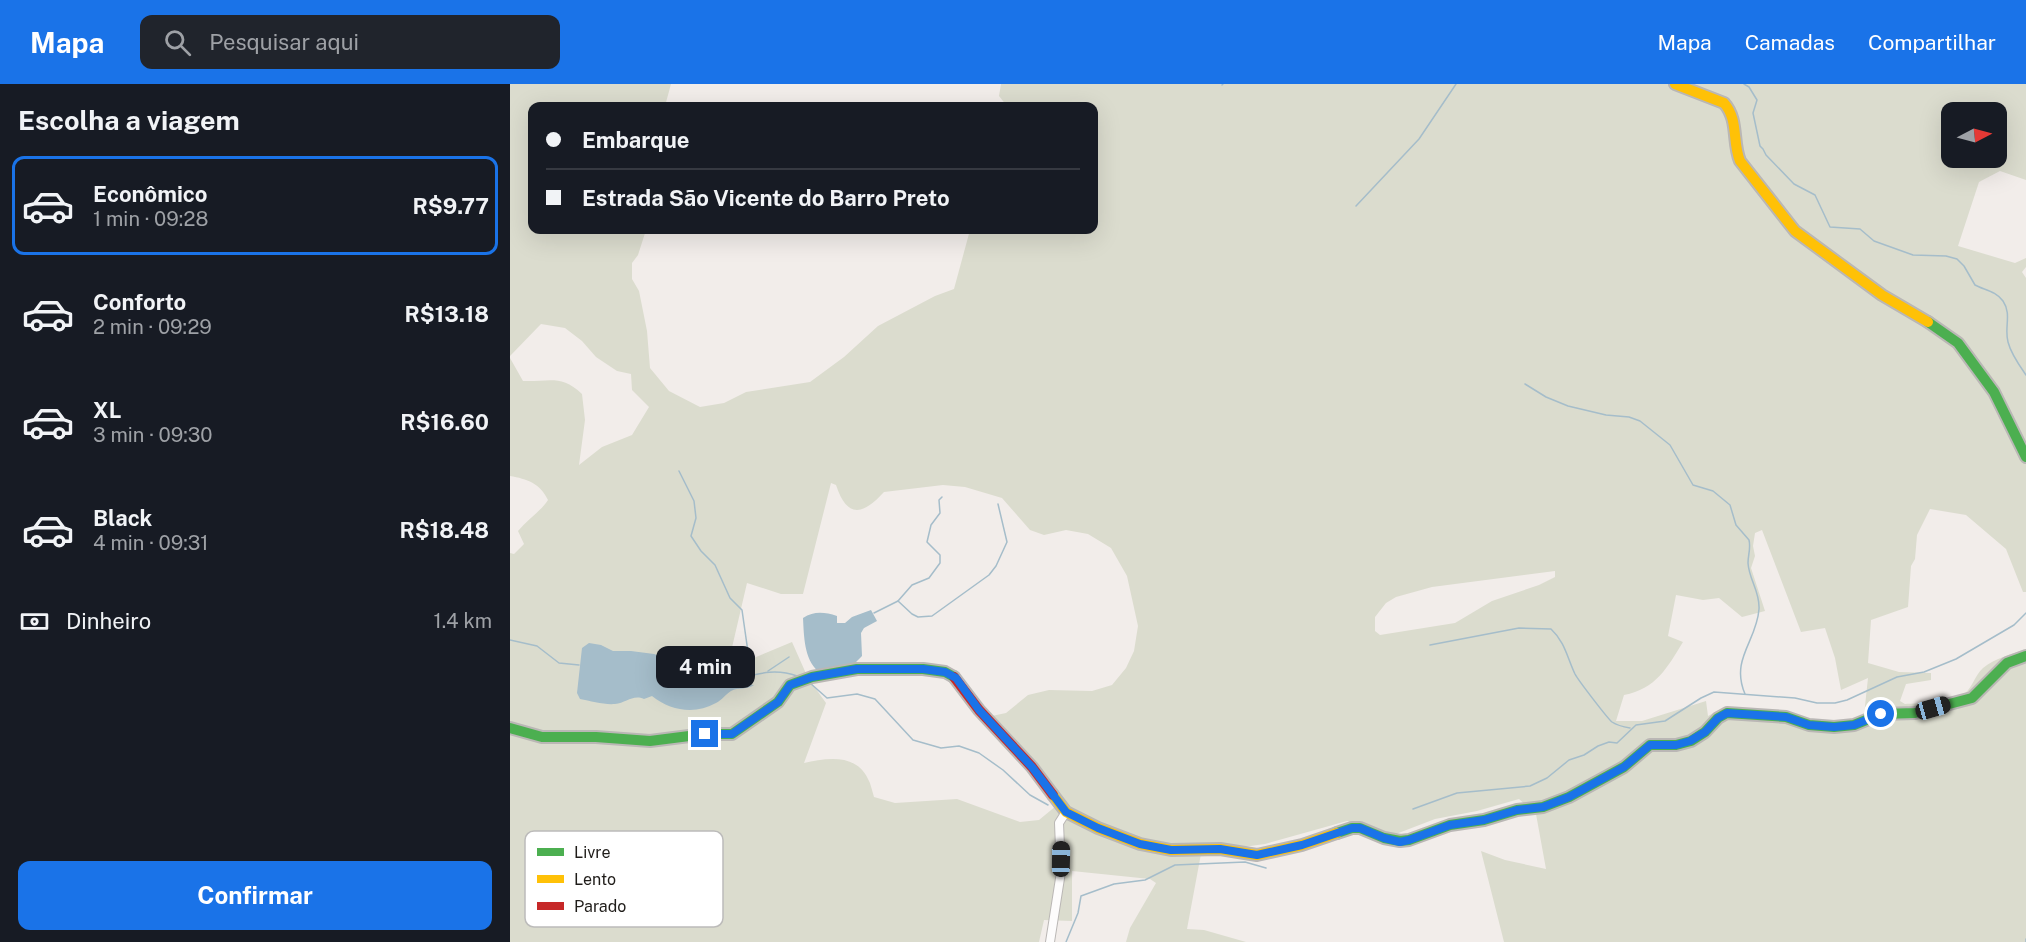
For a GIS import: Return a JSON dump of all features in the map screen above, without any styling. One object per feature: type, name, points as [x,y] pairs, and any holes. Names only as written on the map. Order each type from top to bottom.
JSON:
[{"type":"street","points":[[1675,84],[1724,103],[1730,108],[1735,126],[1735,146],[1738,157],[1769,196],[1783,219],[1795,231],[1882,295],[1933,325],[1958,343],[1994,393],[2026,456]]},
{"type":"street","points":[[510,728],[542,737],[596,737],[650,741],[705,734],[732,734],[778,702],[790,685],[812,677],[857,669],[923,669],[945,672],[956,678],[979,710],[1032,767],[1066,812],[1098,828],[1140,844],[1171,850],[1220,849],[1257,855],[1302,845],[1352,828],[1360,828],[1400,842],[1450,825],[1484,820],[1517,810],[1543,807],[1569,797],[1624,767],[1650,745],[1676,745],[1690,741],[1705,732],[1718,718],[1727,713],[1786,717],[1809,725],[1834,727],[1854,725],[1881,714],[1915,713],[1972,698],[2007,663],[2026,656]]},
{"type":"street","points":[[1050,942],[1061,872],[1059,823],[1066,812]]},
{"type":"shaded area","points":[[510,84],[671,84],[666,102],[528,102],[528,234],[645,234],[638,255],[632,263],[632,279],[639,291],[647,331],[650,368],[669,391],[700,407],[724,403],[746,392],[810,382],[844,357],[878,326],[935,296],[954,289],[969,234],[1098,234],[1098,102],[1004,102],[999,96],[1001,84],[2026,84],[2026,180],[2000,171],[1979,182],[1958,246],[2015,263],[2026,258],[2026,267],[2022,272],[2026,278],[2026,592],[2023,592],[2006,549],[1966,515],[1930,509],[1917,535],[1915,559],[1911,566],[1908,607],[1871,620],[1868,663],[1899,672],[1931,673],[1931,680],[1906,684],[1900,701],[1905,704],[1933,702],[1960,697],[1983,668],[2026,649],[2026,942],[1504,942],[1481,851],[1505,860],[1546,869],[1536,814],[1519,799],[1477,811],[1435,819],[1396,834],[1384,834],[1360,823],[1347,821],[1265,844],[1243,847],[1203,843],[1187,929],[1204,930],[1246,942],[1126,942],[1130,928],[1156,883],[1150,879],[1072,871],[1072,921],[1044,920],[1039,942],[510,942],[510,553],[514,554],[524,544],[518,531],[548,500],[545,494],[532,483],[510,476],[510,358],[523,381],[561,381],[582,394],[585,420],[579,465],[602,447],[632,435],[649,407],[632,390],[631,374],[617,371],[596,357],[582,341],[565,328],[541,324],[510,356]],"holes":[[[831,483],[836,485],[845,503],[856,510],[869,506],[884,492],[943,485],[965,487],[1002,498],[1030,530],[1044,535],[1066,530],[1088,534],[1111,548],[1127,576],[1138,626],[1134,651],[1126,668],[1112,685],[1092,691],[1049,690],[1028,695],[1006,713],[982,718],[1008,750],[1062,801],[1039,820],[1020,822],[957,799],[895,803],[874,797],[863,771],[848,761],[831,759],[804,763],[826,703],[808,678],[792,642],[727,669],[747,583],[781,594],[803,594]],[[1762,530],[1801,632],[1825,628],[1835,658],[1841,690],[1868,678],[1864,715],[1838,723],[1791,719],[1733,710],[1717,711],[1708,716],[1706,701],[1642,721],[1616,721],[1624,695],[1644,688],[1660,676],[1683,642],[1668,636],[1676,595],[1703,600],[1719,598],[1742,617],[1765,611],[1751,568],[1755,556],[1753,546],[1755,533]],[[1555,571],[1555,577],[1492,601],[1455,623],[1380,635],[1375,631],[1375,617],[1386,603],[1396,597],[1432,587]]]},
{"type":"water","points":[[871,610],[877,621],[864,628],[861,633],[862,656],[853,665],[818,671],[807,654],[803,618],[815,613],[823,613],[837,616],[837,623],[845,623],[852,617]]},
{"type":"water","points":[[589,643],[601,645],[613,651],[654,654],[675,661],[692,662],[725,670],[740,683],[754,685],[731,691],[708,707],[692,710],[675,708],[652,696],[644,699],[633,698],[615,704],[580,699],[577,693],[582,648]]},
{"type":"waterway","points":[[1356,206],[1419,139],[1456,84]]},
{"type":"waterway","points":[[1744,84],[1749,87],[1757,100],[1753,113],[1760,146],[1794,184],[1815,195],[1830,227],[1860,229],[1874,241],[1913,255],[1946,256],[1957,259],[1975,285],[1993,293],[2006,306],[2009,346],[2026,375]]},
{"type":"waterway","points":[[1525,384],[1546,397],[1568,406],[1640,421],[1670,445],[1693,485],[1713,491],[1730,505],[1736,525],[1749,540],[1748,563],[1759,603],[1754,631],[1742,660],[1741,682],[1745,694]]},
{"type":"waterway","points":[[679,471],[694,501],[696,518],[691,536],[701,551],[715,565],[730,598],[742,610],[748,652],[744,676]]},
{"type":"waterway","points":[[874,613],[898,601],[912,585],[929,578],[940,563],[940,555],[927,542],[931,525],[940,513],[939,500],[942,497]]},
{"type":"waterway","points":[[898,601],[918,617],[932,616],[989,575],[996,566],[1007,542],[998,504]]},
{"type":"waterway","points":[[1413,809],[1457,793],[1530,786],[1547,778],[1569,760],[1609,742],[1617,743],[1636,725],[1665,721],[1714,692],[1795,698],[1817,703],[1847,700],[1897,677],[1924,672],[1956,659],[2014,625],[2026,613]]},
{"type":"waterway","points":[[1430,645],[1519,628],[1551,629],[1563,644],[1581,684],[1599,707],[1612,722],[1630,728]]},
{"type":"waterway","points":[[510,640],[537,646],[559,663],[579,665]]},
{"type":"waterway","points":[[768,671],[789,657]]},
{"type":"waterway","points":[[735,679],[774,672],[797,676]]},
{"type":"waterway","points":[[810,683],[827,698],[857,694],[875,699],[913,740],[941,748],[959,746],[979,753],[1003,770],[1030,795],[1048,805]]},
{"type":"waterway","points":[[1066,942],[1078,913],[1081,896],[1114,884],[1145,880],[1175,865],[1245,862],[1266,868]]},
{"type":"traffic: fast","points":[[1928,322],[1958,343],[1994,392],[2026,457]]},
{"type":"traffic: fast","points":[[1337,833],[1360,828],[1384,838],[1409,840],[1450,825],[1484,820],[1517,810],[1543,807],[1569,797],[1624,767],[1650,745],[1676,745],[1691,741],[1727,713],[1786,717],[1809,725],[1834,727],[1854,725],[1881,714],[1915,713],[1972,698],[2007,663],[2026,656]]},
{"type":"traffic: fast","points":[[510,728],[542,737],[596,737],[650,741],[705,734],[732,734],[778,702],[790,685],[812,677],[857,669],[923,669],[945,672],[954,677]]},
{"type":"traffic: slow","points":[[1675,84],[1724,103],[1734,124],[1740,161],[1795,231],[1882,295],[1928,322]]},
{"type":"traffic: slow","points":[[1053,795],[1066,812],[1098,828],[1140,844],[1171,850],[1220,849],[1257,855],[1302,845],[1337,833]]},
{"type":"traffic: jam","points":[[954,677],[979,710],[1032,767],[1053,795]]},
{"type":"route","points":[[705,734],[732,734],[778,702],[790,685],[812,677],[872,668],[945,672],[956,678],[979,710],[1032,767],[1066,812],[1098,828],[1140,844],[1171,850],[1220,849],[1257,855],[1302,845],[1352,828],[1360,828],[1400,842],[1450,825],[1484,820],[1517,810],[1543,807],[1569,797],[1624,767],[1650,745],[1676,745],[1690,741],[1705,732],[1718,718],[1727,713],[1786,717],[1809,725],[1834,727],[1854,725],[1881,714]]}]
